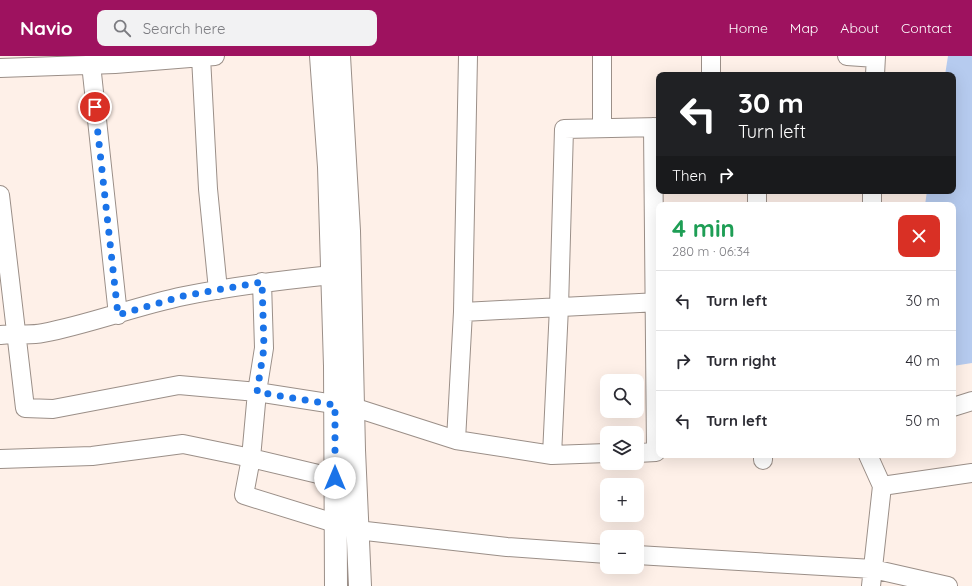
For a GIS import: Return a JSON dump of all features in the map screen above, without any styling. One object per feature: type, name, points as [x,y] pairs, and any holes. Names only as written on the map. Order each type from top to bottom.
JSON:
[{"type":"street","points":[[0,68],[91,64],[208,56],[208,189],[218,290]]},
{"type":"street","points":[[321,56],[329,167],[332,275],[357,530],[360,586]]},
{"type":"street","points":[[336,586],[334,524],[335,478],[344,406],[349,230],[339,56]]},
{"type":"street","points":[[456,440],[463,312],[468,56]]},
{"type":"street","points":[[602,56],[602,128]]},
{"type":"street","points":[[711,56],[711,72]]},
{"type":"street","points":[[848,56],[876,63]]},
{"type":"street","points":[[91,64],[118,315]]},
{"type":"street","points":[[552,454],[559,307],[564,129],[656,127]]},
{"type":"street","points":[[0,195],[7,334],[25,408],[53,410],[179,385],[257,392],[344,406],[456,440],[552,454],[600,453]]},
{"type":"street","points":[[7,334],[40,334],[118,315],[183,296],[262,282],[332,275]]},
{"type":"street","points":[[262,282],[264,348],[257,392],[251,458],[244,495],[357,530],[507,547],[600,554]]},
{"type":"street","points":[[463,312],[656,302]]},
{"type":"street","points":[[956,406],[972,401]]},
{"type":"street","points":[[0,459],[92,456],[183,444],[335,478]]},
{"type":"street","points":[[644,453],[656,452]]},
{"type":"street","points":[[869,458],[882,486],[872,577]]},
{"type":"street","points":[[882,486],[972,473]]},
{"type":"street","points":[[644,556],[872,577],[948,586]]},
{"type":"water","points":[[948,56],[972,56],[972,363],[956,366],[956,202],[925,202],[927,194],[956,194],[956,72],[945,72]]},
{"type":"route","points":[[95,107],[118,315],[183,296],[262,282],[264,348],[257,392],[335,405],[335,478]]}]
